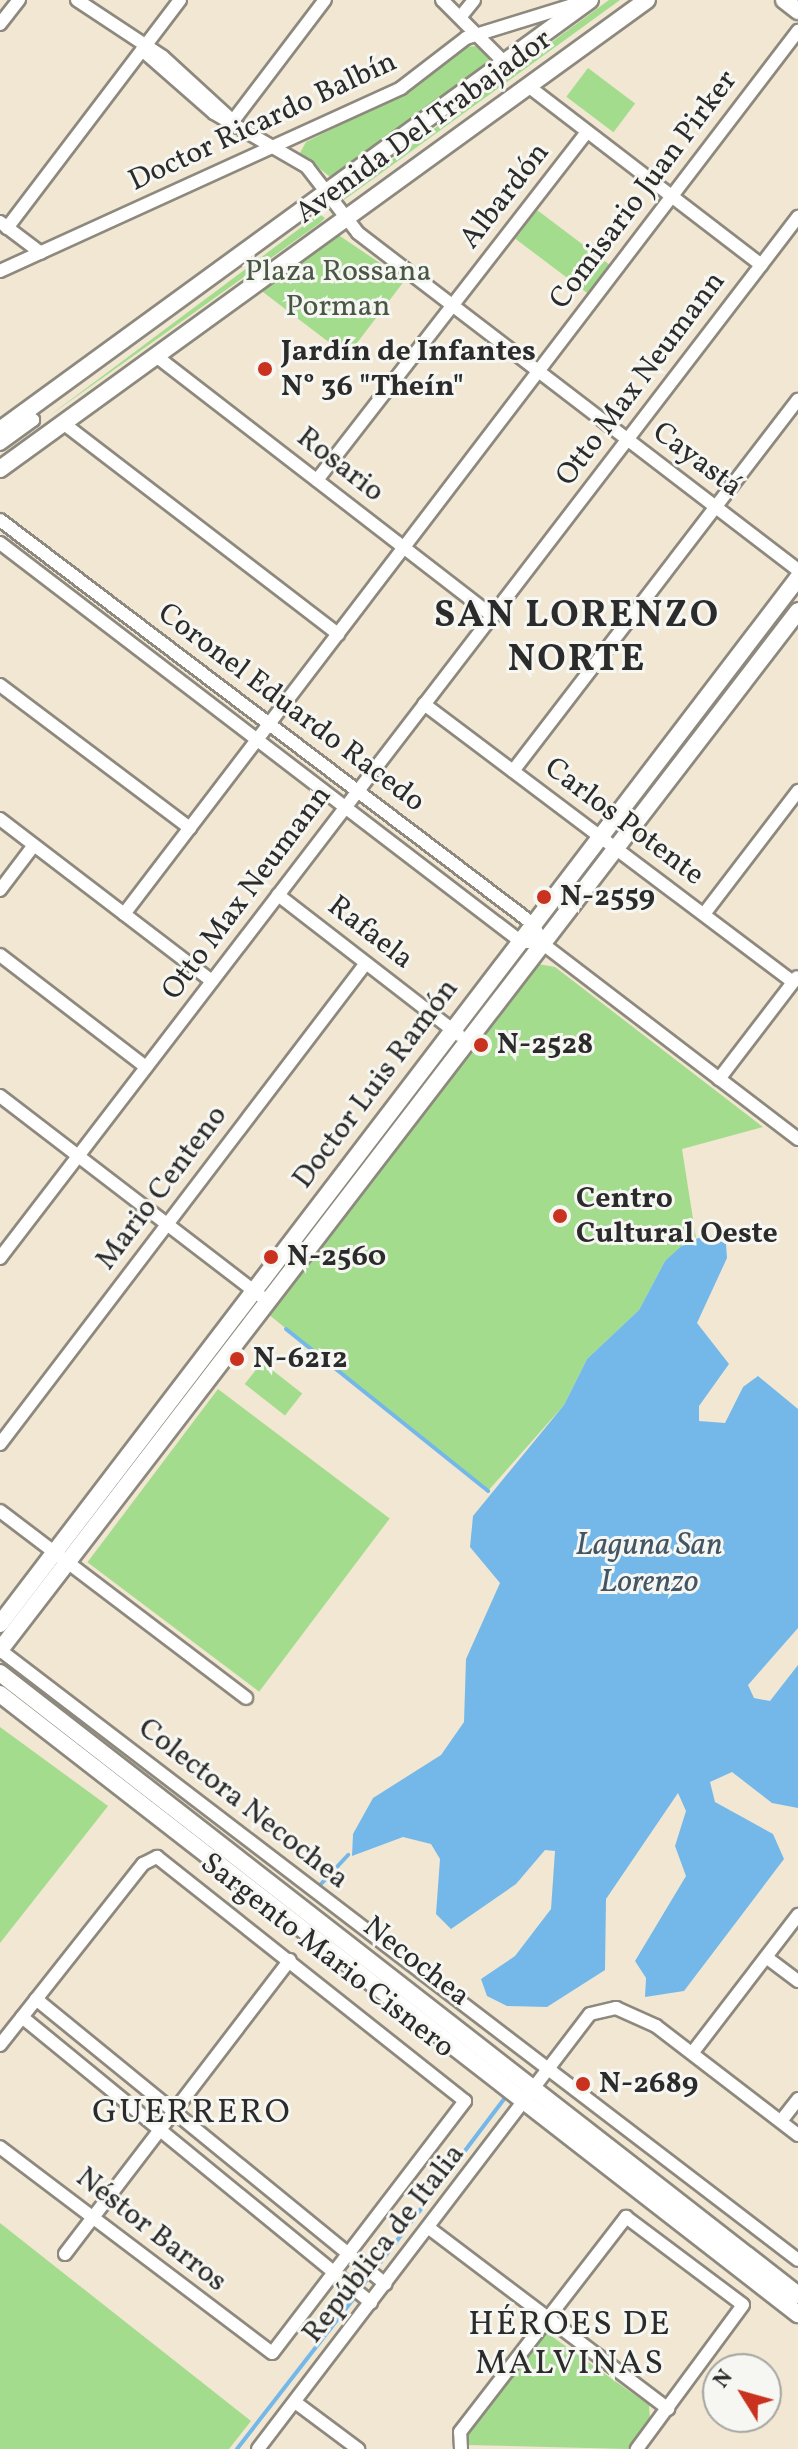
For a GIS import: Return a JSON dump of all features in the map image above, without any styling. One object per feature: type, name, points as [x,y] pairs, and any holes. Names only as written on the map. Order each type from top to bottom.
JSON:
[{"type":"main road","name":"Avenida Del Trabajador","points":[[0,430],[589,0]]},
{"type":"main road","name":"Avenida Del Trabajador","points":[[0,469],[647,0]]},
{"type":"main road","points":[[784,0],[798,11]]},
{"type":"main road","name":"Doctor Luis Ramón","points":[[0,1650],[61,1558],[253,1291],[798,578]]},
{"type":"main road","name":"Doctor Luis Ramón","points":[[0,1624],[61,1558],[268,1302],[798,611]]},
{"type":"main road","name":"Necochea","points":[[0,1673],[798,2314]]},
{"type":"main road","name":"Necochea","points":[[0,1694],[530,2098],[798,2295]]},
{"type":"street","points":[[0,24],[19,0]]},
{"type":"street","name":"Cayastá","points":[[77,0],[142,50],[198,85],[233,121],[281,147],[330,192],[345,219],[453,306],[798,570]]},
{"type":"street","points":[[41,253],[4,225],[180,0]]},
{"type":"street","points":[[233,121],[325,0]]},
{"type":"street","points":[[442,0],[462,15],[505,63]]},
{"type":"street","points":[[462,15],[474,0]]},
{"type":"street","name":"Doctor Ricardo Balbín","points":[[0,271],[281,147],[409,84],[479,33],[589,0]]},
{"type":"street","points":[[629,0],[638,0]]},
{"type":"street","name":"Comisario Juan Pirker","points":[[124,914],[798,31]]},
{"type":"street","points":[[528,86],[761,265]]},
{"type":"street","name":"Albardón","points":[[317,480],[587,132]]},
{"type":"street","name":"Otto Max Neumann","points":[[0,1258],[5,1241],[78,1156],[798,217]]},
{"type":"street","name":"Rosario","points":[[156,356],[493,616]]},
{"type":"street","points":[[513,771],[798,400]]},
{"type":"street","points":[[0,437],[30,416],[33,420],[0,444]]},
{"type":"street","points":[[63,423],[338,634]]},
{"type":"street","name":"Coronel Eduardo Racedo","points":[[0,521],[533,924],[543,944],[798,1139]]},
{"type":"street","name":"Coronel Eduardo Racedo","points":[[0,543],[520,941]]},
{"type":"street","points":[[0,685],[190,828]]},
{"type":"street","name":"Carlos Potente","points":[[424,704],[704,914],[796,979]]},
{"type":"street","points":[[704,914],[798,791]]},
{"type":"street","points":[[0,819],[212,981]]},
{"type":"street","points":[[0,890],[34,845]]},
{"type":"street","name":"Rafaela","points":[[278,895],[468,1041]]},
{"type":"street","points":[[520,941],[543,944]]},
{"type":"street","points":[[0,955],[146,1067]]},
{"type":"street","name":"Mario Centeno","points":[[0,1444],[366,963]]},
{"type":"street","points":[[719,1079],[796,979]]},
{"type":"street","points":[[0,1096],[268,1302]]},
{"type":"street","points":[[0,1511],[246,1698]]},
{"type":"street","name":"Colectora Necochea","points":[[0,1650],[798,2260]]},
{"type":"street","name":"Sargento Mario Cisnero","points":[[36,1999],[153,1857],[290,1960],[465,2101]]},
{"type":"street","points":[[693,2052],[798,1915]]},
{"type":"street","points":[[766,1957],[798,1981]]},
{"type":"street","points":[[65,2254],[290,1960]]},
{"type":"street","points":[[0,2045],[36,1999],[386,2284]]},
{"type":"street","name":"República de Italia","points":[[258,2449],[530,2098],[583,2020],[607,2008],[633,2013],[693,2052],[798,2135]]},
{"type":"street","points":[[22,2017],[371,2303]]},
{"type":"street","points":[[781,2121],[798,2099]]},
{"type":"street","name":"República de Italia","points":[[272,2353],[351,2257],[465,2101]]},
{"type":"street","name":"Néstor Barros","points":[[0,2147],[272,2353]]},
{"type":"street","points":[[459,2446],[546,2317],[626,2217],[743,2305],[637,2449]]},
{"type":"street","points":[[429,2228],[668,2409]]},
{"type":"street","points":[[295,2402],[358,2449]]},
{"type":"green space","points":[[609,0],[620,0],[344,200],[344,195]]},
{"type":"green space","points":[[478,46],[494,61],[334,180],[300,153],[306,142],[418,86],[463,47]]},
{"type":"green space","points":[[588,68],[635,104],[613,132],[566,97]]},
{"type":"green space","points":[[537,210],[611,266],[590,295],[515,239]]},
{"type":"green space","points":[[319,214],[325,218],[320,223],[49,416]]},
{"type":"green space","name":"Plaza Rossana Porman","points":[[337,234],[405,280],[347,356],[259,289]]},
{"type":"green space","points":[[796,592],[625,827],[618,827]]},
{"type":"green space","points":[[538,964],[555,967],[763,1127],[682,1149],[696,1238],[665,1261],[639,1310],[587,1359],[564,1405],[488,1491],[268,1314]]},
{"type":"green space","points":[[262,1362],[302,1393],[285,1415],[245,1384]]},
{"type":"green space","points":[[218,1389],[390,1518],[259,1692],[87,1562]]},
{"type":"green space","points":[[0,1727],[108,1806],[0,1943]]},
{"type":"green space","points":[[0,2223],[251,2421],[229,2449],[0,2449]]},
{"type":"green space","points":[[547,2333],[649,2405],[650,2419],[628,2449],[467,2445],[467,2434]]},
{"type":"water","name":"Laguna San Lorenzo","points":[[708,1235],[726,1244],[727,1258],[697,1323],[729,1364],[699,1406],[699,1421],[725,1423],[743,1387],[758,1376],[798,1409],[798,1628],[748,1685],[754,1698],[770,1701],[798,1665],[798,1808],[772,1803],[732,1772],[710,1782],[715,1802],[773,1834],[784,1859],[684,1991],[645,1997],[646,1978],[635,1961],[686,1876],[675,1846],[686,1811],[678,1793],[606,1899],[605,1970],[547,2007],[507,2006],[487,1996],[481,1979],[515,1956],[551,1909],[555,1851],[545,1850],[516,1884],[451,1929],[436,1914],[440,1859],[431,1844],[403,1837],[352,1856],[353,1834],[373,1798],[441,1755],[464,1722],[466,1659],[500,1583],[470,1547],[473,1516],[564,1405],[587,1359],[639,1310],[665,1261],[686,1242]]},
{"type":"waterway","points":[[286,1329],[488,1491]]},
{"type":"waterway","points":[[321,1884],[348,1855]]},
{"type":"waterway","points":[[377,2267],[508,2094]]},
{"type":"waterway","points":[[361,2288],[368,2278]]},
{"type":"waterway","points":[[237,2449],[354,2298]]},
{"type":"place","name":"Jardín de Infantes N° 36 \"Theín\"","points":[[265,369]]},
{"type":"place","name":"N-2559","points":[[544,897]]},
{"type":"place","name":"N-2528","points":[[481,1045]]},
{"type":"place","name":"Centro Cultural Oeste","points":[[560,1216]]},
{"type":"place","name":"N-2560","points":[[271,1257]]},
{"type":"place","name":"N-6212","points":[[237,1359]]},
{"type":"place","name":"N-2689","points":[[583,2084]]},
{"type":"district","name":"SAN LORENZO NORTE","points":[[577,639]]},
{"type":"district","name":"GUERRERO","points":[[192,2114]]},
{"type":"district","name":"HÉROES DE MALVINAS","points":[[570,2344]]}]
